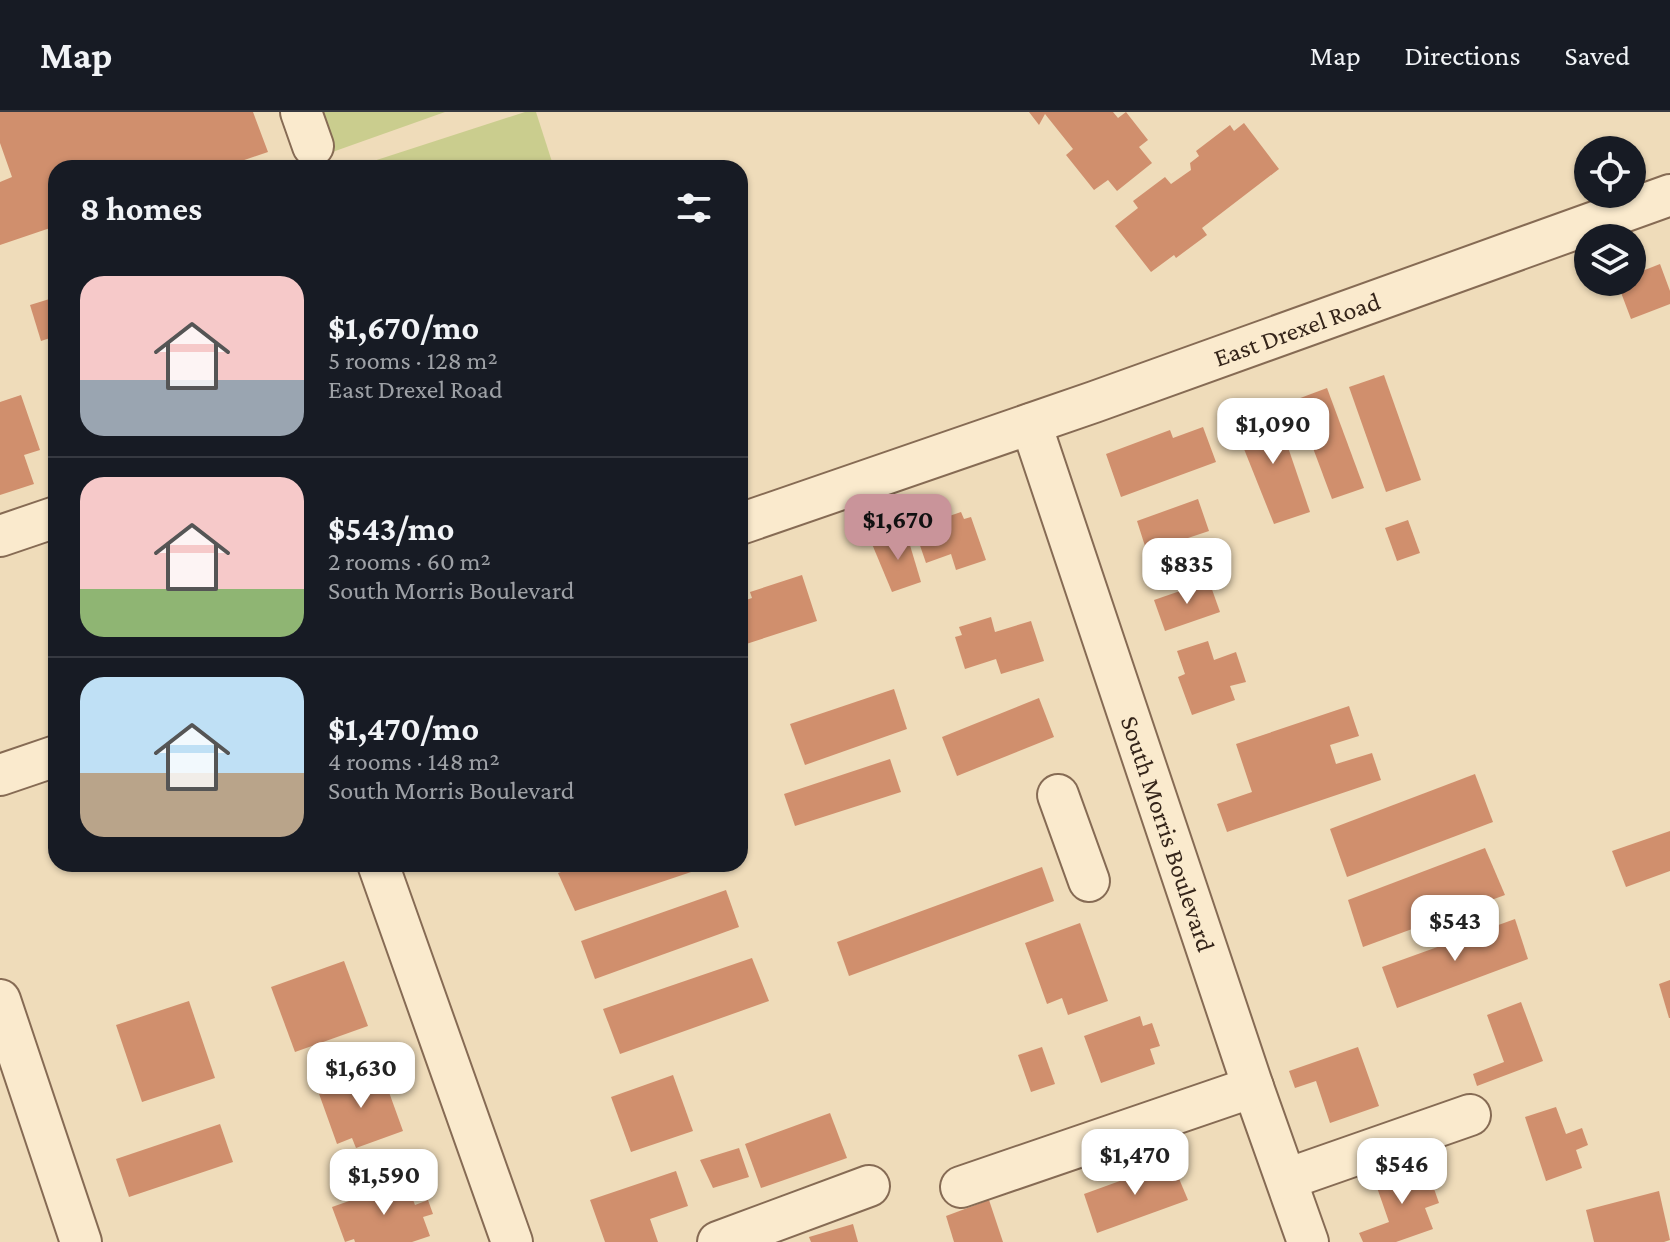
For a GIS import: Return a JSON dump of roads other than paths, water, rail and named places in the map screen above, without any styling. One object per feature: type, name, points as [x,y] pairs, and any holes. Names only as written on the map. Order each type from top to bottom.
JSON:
[{"type":"street","name":"East Drexel Road","points":[[748,521],[1031,424],[1670,195]]},
{"type":"street","name":"South Morris Boulevard","points":[[1031,424],[1308,1242]]},
{"type":"street","points":[[0,536],[48,520]]},
{"type":"street","points":[[0,775],[48,759]]},
{"type":"street","points":[[1058,795],[1089,881]]},
{"type":"street","points":[[381,872],[512,1242]]},
{"type":"street","points":[[0,1000],[81,1242]]},
{"type":"street","points":[[961,1187],[1253,1087]]},
{"type":"street","points":[[1287,1179],[1470,1115]]},
{"type":"street","points":[[718,1242],[869,1186]]}]
